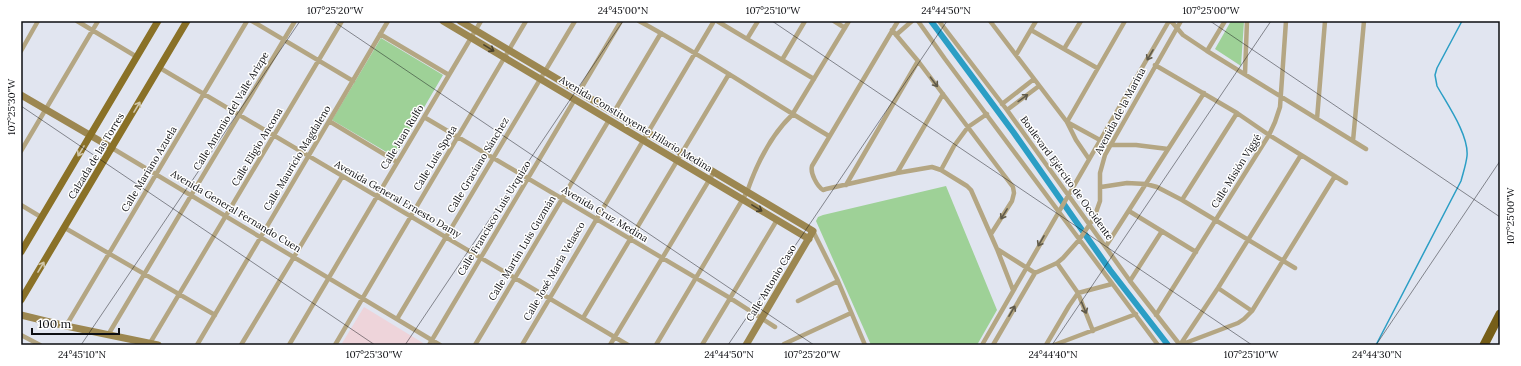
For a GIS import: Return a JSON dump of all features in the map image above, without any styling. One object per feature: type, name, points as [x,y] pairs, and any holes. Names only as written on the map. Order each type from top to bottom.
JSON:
[{"type":"highway","points":[[1484,345],[1500,314]]},
{"type":"highway","points":[[1490,345],[1500,326]]},
{"type":"main road","name":"Calzada de las Torres","points":[[21,252],[158,21]]},
{"type":"main road","name":"Calzada de las Torres","points":[[21,300],[187,21]]},
{"type":"street","points":[[21,50],[38,21]]},
{"type":"street","points":[[77,21],[137,57]]},
{"type":"street","points":[[21,151],[98,21]]},
{"type":"street","name":"Calle Mariano Azuela","points":[[66,326],[247,21]]},
{"type":"street","points":[[252,21],[353,81]]},
{"type":"street","name":"Calle Antonio del Valle Arizpe","points":[[108,335],[295,21]]},
{"type":"street","name":"Calle Eligio Ancona","points":[[154,344],[179,295],[342,21]]},
{"type":"street","name":"Calle Mauricio Magdaleno","points":[[197,345],[388,21]]},
{"type":"street","name":"Avenida Constituyente Hilario Medina","points":[[444,21],[809,239],[819,241]]},
{"type":"street","name":"Avenida Constituyente Hilario Medina","points":[[460,21],[813,231],[838,281],[865,345]]},
{"type":"street","name":"Calle Juan Rulfo","points":[[289,345],[481,21]]},
{"type":"street","name":"Calle Luis Spota","points":[[335,345],[526,21]]},
{"type":"street","name":"Calle Graciano Sánchez","points":[[396,318],[575,21]]},
{"type":"street","points":[[579,92],[621,21]]},
{"type":"street","points":[[639,21],[695,53],[829,136]]},
{"type":"street","name":"Calle José María Velasco","points":[[522,345],[714,21]]},
{"type":"street","points":[[717,21],[814,79]]},
{"type":"street","points":[[747,39],[758,21]]},
{"type":"street","points":[[782,60],[805,21]]},
{"type":"street","points":[[834,21],[845,28]]},
{"type":"street","points":[[656,345],[743,200],[766,148],[781,125],[792,114],[849,21]]},
{"type":"street","points":[[898,21],[812,166],[812,173],[819,187],[823,190],[928,167],[941,170],[971,190],[991,234],[1013,290]]},
{"type":"street","points":[[896,35],[912,21]]},
{"type":"street","points":[[918,21],[1158,345]]},
{"type":"street","name":"Boulevard Ejército de Occidente","points":[[939,21],[1007,110],[1067,197],[1106,246],[1130,281],[1180,345]]},
{"type":"street","points":[[991,21],[1067,122],[1076,140],[1089,159]]},
{"type":"street","points":[[1016,55],[1036,21]]},
{"type":"street","points":[[1064,49],[1081,21]]},
{"type":"street","points":[[1067,122],[1125,21]]},
{"type":"street","points":[[1170,21],[1176,28],[1207,51],[1366,149]]},
{"type":"street","name":"Avenida de la Marina","points":[[982,345],[1170,21]]},
{"type":"street","name":"Avenida de la Marina","points":[[1034,273],[1057,263],[1068,253],[1089,226],[1097,211],[1100,201],[1100,174],[1109,145],[1181,21]]},
{"type":"street","points":[[1207,51],[1225,21]]},
{"type":"street","points":[[1245,74],[1247,21]]},
{"type":"street","name":"Calle Misión Viggé","points":[[1156,315],[1269,135],[1278,114],[1281,97],[1286,21]]},
{"type":"street","points":[[1317,119],[1325,21]]},
{"type":"street","points":[[1352,141],[1364,21]]},
{"type":"street","points":[[892,30],[918,61],[1013,187],[1014,193],[1012,200],[991,234]]},
{"type":"street","points":[[1031,30],[1097,68]]},
{"type":"street","points":[[614,112],[661,33]]},
{"type":"street","points":[[380,34],[449,75]]},
{"type":"street","points":[[846,185],[918,61]]},
{"type":"street","points":[[1155,66],[1237,113],[1269,135],[1346,183]]},
{"type":"street","name":"Avenida General Ernesto Damy","points":[[160,68],[308,157],[446,236],[628,345]]},
{"type":"street","points":[[583,318],[729,74]]},
{"type":"street","points":[[1002,104],[1034,80]]},
{"type":"street","points":[[1007,110],[1039,86]]},
{"type":"street","points":[[1106,246],[1204,93]]},
{"type":"street","points":[[897,173],[943,94]]},
{"type":"street","name":"Avenida General Fernando Cuen","points":[[21,95],[440,345]]},
{"type":"street","name":"Calle Francisco Luis Urquizo","points":[[429,345],[575,99]]},
{"type":"street","points":[[1182,200],[1237,113]]},
{"type":"street","points":[[941,170],[954,146],[968,127],[987,114]]},
{"type":"street","name":"Avenida Cruz Medina","points":[[424,117],[730,298],[775,327]]},
{"type":"street","name":"Calle Martín Luis Guzmán","points":[[476,345],[609,120]]},
{"type":"street","points":[[329,121],[397,162]]},
{"type":"street","points":[[1067,122],[1109,145],[1136,145],[1168,150]]},
{"type":"street","points":[[1180,345],[1218,288],[1301,155]]},
{"type":"street","points":[[610,345],[714,172]]},
{"type":"street","points":[[1180,345],[1238,323],[1252,311],[1335,176]]},
{"type":"street","points":[[241,345],[342,177]]},
{"type":"street","points":[[1101,187],[1127,183],[1146,184],[1171,194],[1295,268]]},
{"type":"street","points":[[21,205],[41,217]]},
{"type":"street","points":[[1129,211],[1196,252]]},
{"type":"street","points":[[702,345],[777,220]]},
{"type":"street","points":[[65,228],[215,315]]},
{"type":"street","name":"Calle Antonio Caso","points":[[746,345],[813,231]]},
{"type":"street","points":[[1130,281],[1162,231]]},
{"type":"street","points":[[993,345],[1034,273],[997,249]]},
{"type":"street","points":[[1057,263],[1078,293],[1093,331]]},
{"type":"street","points":[[798,301],[838,281]]},
{"type":"street","points":[[1046,345],[1078,293],[1112,284]]},
{"type":"street","points":[[1218,288],[1252,311]]},
{"type":"street","points":[[784,344],[851,313]]},
{"type":"street","points":[[1054,345],[1136,314]]},
{"type":"street","points":[[21,315],[154,344]]},
{"type":"street","points":[[21,335],[40,345]]},
{"type":"shaded area","points":[[364,307],[423,343],[422,345],[341,345]]},
{"type":"green space","points":[[1231,21],[1244,21],[1241,66],[1215,49]]},
{"type":"green space","points":[[381,38],[443,75],[395,157],[332,120]]},
{"type":"green space","points":[[946,186],[997,310],[977,345],[871,345],[816,221],[818,217],[823,215]]},
{"type":"waterway","points":[[931,21],[1014,133],[1110,270],[1168,345]]},
{"type":"waterway","points":[[1376,345],[1461,181],[1467,156],[1465,139],[1437,86],[1435,75],[1437,68],[1462,21]]}]
